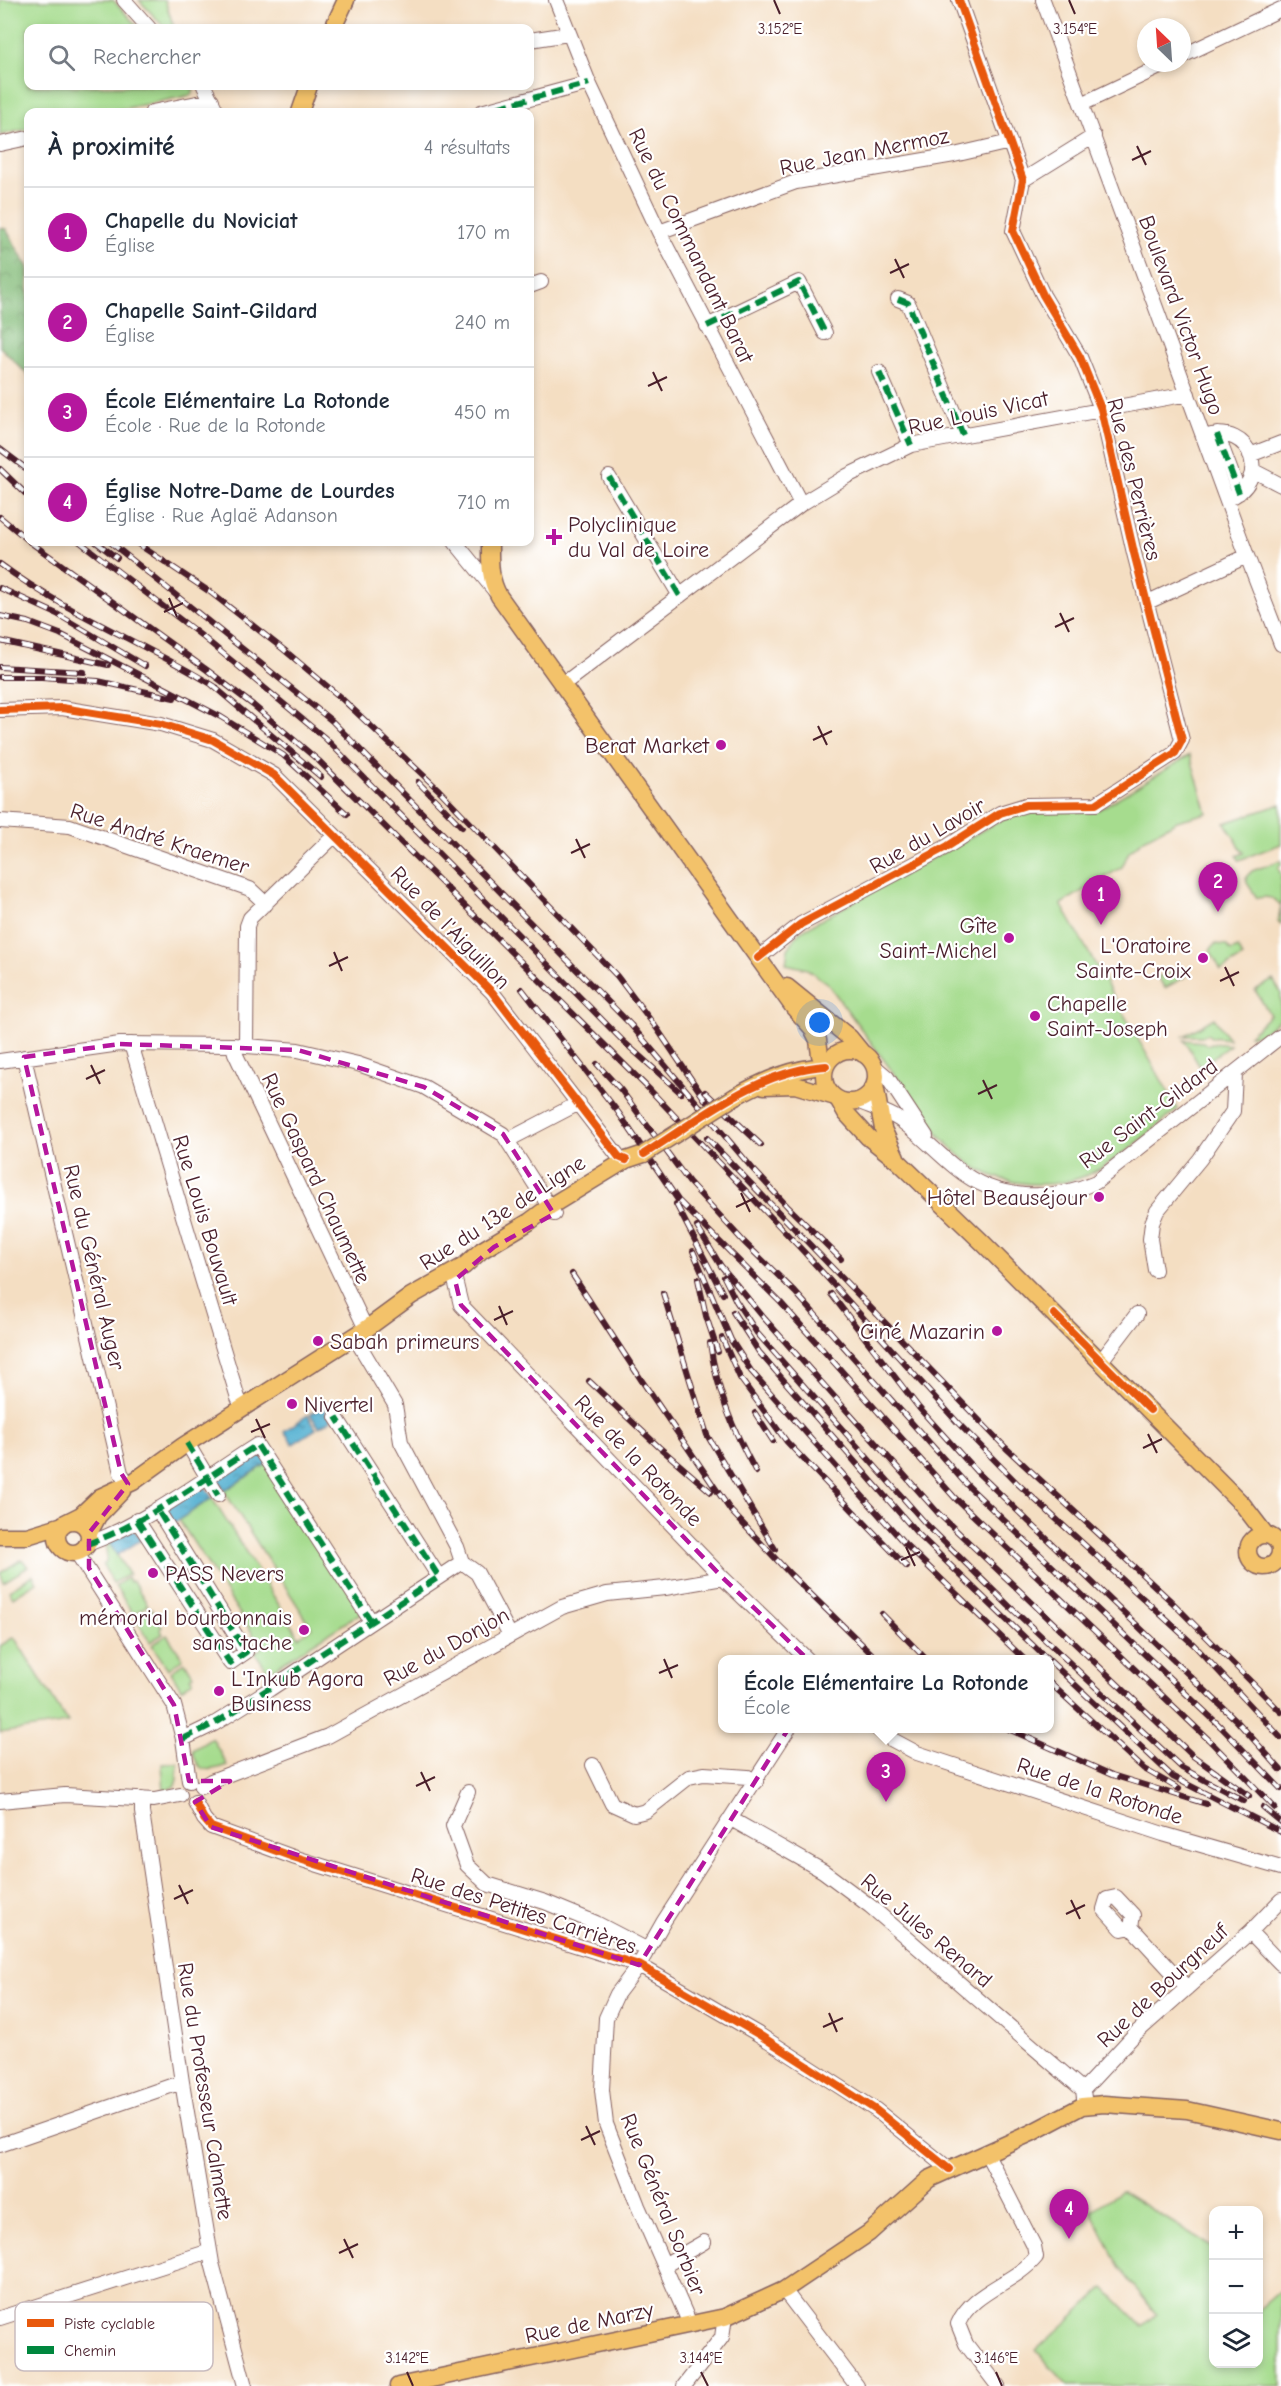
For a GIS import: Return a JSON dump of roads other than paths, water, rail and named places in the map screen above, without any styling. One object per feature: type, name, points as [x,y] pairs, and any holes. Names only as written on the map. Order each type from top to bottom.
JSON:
[{"type":"main road","points":[[335,24],[346,0]]},
{"type":"main road","points":[[302,108],[308,90]]},
{"type":"main road","points":[[490,546],[492,584],[499,596],[762,964],[794,1008],[812,1028],[818,1040],[820,1055],[826,1066],[825,1082],[846,1113],[868,1137],[898,1161],[1101,1361],[1260,1531],[1275,1539],[1278,1561],[1263,1566],[1251,1560],[1248,1548],[1260,1531]]},
{"type":"main road","points":[[762,964],[850,1038],[869,1060],[876,1079],[865,1098],[851,1102],[835,1097]]},
{"type":"main road","points":[[826,1066],[835,1055],[849,1050],[869,1060]]},
{"type":"main road","name":"Rue du 13e de Ligne","points":[[402,1304],[426,1295],[454,1280],[494,1247],[530,1225],[549,1205],[626,1160],[644,1154],[736,1096],[780,1074],[805,1067],[826,1066]]},
{"type":"main road","name":"Rue du 13e de Ligne","points":[[752,1088],[795,1085],[835,1097]]},
{"type":"main road","points":[[874,1085],[883,1129],[898,1161]]},
{"type":"main road","points":[[549,1205],[635,1164],[644,1154]]},
{"type":"main road","name":"Rue du 13e de Ligne","points":[[85,1544],[98,1516],[131,1483],[188,1443],[360,1333],[411,1296],[464,1266],[482,1250],[530,1225]]},
{"type":"main road","name":"Rue du 13e de Ligne","points":[[0,1536],[27,1536],[64,1524],[81,1515],[100,1497],[131,1483]]},
{"type":"main road","points":[[78,1522],[84,1525],[85,1544],[67,1552],[60,1546],[57,1536],[64,1524],[78,1522]]},
{"type":"main road","points":[[0,1545],[60,1546]]},
{"type":"main road","points":[[1084,2098],[1104,2104],[1187,2110],[1281,2131]]},
{"type":"main road","name":"Rue de Marzy","points":[[398,2386],[725,2317],[784,2290],[870,2234],[928,2179],[1031,2133],[1084,2098]]},
{"type":"street","points":[[124,0],[145,24]]},
{"type":"street","name":"Rue du Commandant Barat","points":[[556,0],[589,83],[659,232],[801,504]]},
{"type":"street","name":"Rue des Perrières","points":[[959,0],[1023,180],[1013,231],[1044,295],[1080,357],[1101,409],[1112,463],[1182,740]]},
{"type":"street","name":"Boulevard Victor Hugo","points":[[1043,0],[1188,394],[1210,435],[1233,496],[1246,556],[1281,644]]},
{"type":"street","points":[[1191,52],[1281,9]]},
{"type":"street","points":[[534,39],[568,34]]},
{"type":"street","points":[[1082,104],[1148,72]]},
{"type":"street","points":[[496,108],[589,83]]},
{"type":"street","points":[[193,108],[214,106],[206,90]]},
{"type":"street","points":[[1023,180],[1094,136]]},
{"type":"street","points":[[0,144],[24,139]]},
{"type":"street","name":"Rue Jean Mermoz","points":[[659,232],[796,182],[954,155],[1011,142]]},
{"type":"street","points":[[707,326],[799,282],[825,333]]},
{"type":"street","points":[[898,299],[908,303],[963,435]]},
{"type":"street","points":[[879,372],[911,445]]},
{"type":"street","name":"Rue Louis Vicat","points":[[562,685],[801,504],[847,476],[911,445],[1188,394]]},
{"type":"street","points":[[1210,435],[1228,434],[1238,439],[1250,455],[1252,470],[1249,481],[1233,496]]},
{"type":"street","points":[[1250,455],[1281,443]]},
{"type":"street","points":[[1252,470],[1281,485]]},
{"type":"street","points":[[609,477],[680,596]]},
{"type":"street","points":[[458,546],[499,596]]},
{"type":"street","points":[[1148,602],[1246,556]]},
{"type":"street","name":"Rue de l'Aiguillon","points":[[0,710],[62,708],[161,724],[213,740],[274,775],[492,992],[620,1157],[626,1160]]},
{"type":"street","name":"Rue du Lavoir","points":[[762,964],[801,924],[948,846],[1000,813],[1026,805],[1096,804],[1175,753],[1182,740]]},
{"type":"street","name":"Rue André Kraemer","points":[[0,821],[70,826],[250,889],[266,904]]},
{"type":"street","points":[[240,1045],[247,926],[250,918],[334,836]]},
{"type":"street","name":"Rue Saint-Gildard","points":[[857,1101],[898,1119],[957,1170],[1001,1192],[1030,1196],[1061,1194],[1096,1182],[1281,1036]]},
{"type":"street","points":[[0,1061],[131,1044],[240,1045],[298,1050],[348,1062],[424,1087],[503,1134],[549,1205]]},
{"type":"street","name":"Rue Louis Bouvault","points":[[131,1044],[228,1366],[243,1407]]},
{"type":"street","name":"Rue Gaspard Chaumette","points":[[240,1045],[234,1053],[360,1333],[395,1405],[401,1442],[457,1547],[462,1562]]},
{"type":"street","name":"Rue du Général Auger","points":[[24,1057],[121,1473],[131,1483]]},
{"type":"street","name":"Rue Saint-Gildard","points":[[869,1060],[887,1077],[934,1148]]},
{"type":"street","points":[[1155,1270],[1150,1239],[1152,1223],[1157,1211],[1200,1159],[1233,1111],[1235,1074]]},
{"type":"street","points":[[508,1140],[579,1103]]},
{"type":"street","name":"Rue de la Rotonde","points":[[454,1280],[461,1305],[723,1578],[804,1655]]},
{"type":"street","points":[[1101,1361],[1137,1314]]},
{"type":"street","points":[[336,1417],[439,1577]]},
{"type":"street","points":[[188,1443],[218,1495]]},
{"type":"street","points":[[180,1795],[185,1801],[195,1802],[201,1798],[195,1784],[174,1705],[89,1568],[85,1544],[103,1539],[157,1509],[257,1445],[371,1621]]},
{"type":"street","points":[[137,1520],[230,1663],[246,1652],[157,1509]]},
{"type":"street","points":[[183,1739],[219,1721],[462,1562],[477,1573],[510,1635]]},
{"type":"street","name":"Rue du Donjon","points":[[195,1784],[211,1781],[328,1736],[553,1611],[577,1601],[607,1594],[665,1588],[723,1578]]},
{"type":"street","name":"Rue Général Sorbier","points":[[690,2324],[606,2124],[602,2090],[606,2018],[617,1994],[639,1965],[664,1921],[786,1733]]},
{"type":"street","name":"Rue de la Rotonde","points":[[882,1733],[917,1753],[1163,1834],[1281,1868]]},
{"type":"street","points":[[592,1765],[612,1804],[634,1814],[646,1811],[689,1777],[704,1774],[723,1775],[748,1777],[756,1782]]},
{"type":"street","points":[[180,1795],[182,1786],[195,1784]]},
{"type":"street","points":[[468,1792],[453,1826],[466,1864],[487,1884],[545,1902],[596,1923],[648,1950]]},
{"type":"street","points":[[0,1801],[65,1795],[154,1800],[180,1795]]},
{"type":"street","name":"Rue du Professeur Calmette","points":[[142,1799],[142,1812],[182,2082],[210,2252],[245,2386]]},
{"type":"street","name":"Rue des Petites Carrières","points":[[195,1802],[204,1820],[211,1827],[293,1857],[639,1965],[758,2034],[876,2110],[949,2169]]},
{"type":"street","name":"Rue Jules Renard","points":[[731,1818],[823,1871],[861,1899],[1084,2098]]},
{"type":"street","name":"Rue de Bourgneuf","points":[[1084,2098],[1136,2034],[1250,1932],[1281,1900]]},
{"type":"street","points":[[1131,1927],[1188,1988]]},
{"type":"street","points":[[1250,1932],[1281,1964]]},
{"type":"street","points":[[0,2145],[182,2082]]},
{"type":"street","points":[[986,2152],[1034,2246],[1036,2257],[1028,2268],[974,2302],[963,2312],[958,2324],[966,2344],[998,2386]]},
{"type":"street","points":[[664,2265],[704,2242]]},
{"type":"street","points":[[51,2302],[210,2252]]},
{"type":"street","points":[[784,2290],[857,2386]]},
{"type":"street","points":[[0,2318],[15,2313]]},
{"type":"street","points":[[684,2386],[722,2337],[725,2317]]},
{"type":"water","points":[[323,1406],[331,1420],[319,1427],[310,1414]]},
{"type":"water","points":[[308,1415],[316,1429],[293,1444],[284,1431]]},
{"type":"water","points":[[259,1448],[268,1463],[224,1491],[215,1476]]},
{"type":"water","points":[[203,1483],[212,1498],[168,1527],[159,1511]]},
{"type":"water","points":[[133,1529],[141,1540],[117,1555],[109,1543]]},
{"type":"railway","points":[[0,449],[24,467]]},
{"type":"railway","points":[[0,469],[24,492]]},
{"type":"railway","points":[[0,517],[24,537]]},
{"type":"railway","points":[[36,546],[207,670],[253,705],[319,761],[650,1090],[804,1252],[958,1423],[1018,1484],[1194,1645],[1281,1738]]},
{"type":"railway","points":[[85,546],[203,637],[325,738],[624,1042],[681,1093]]},
{"type":"railway","points":[[101,546],[117,558]]},
{"type":"railway","points":[[115,546],[332,721],[631,1025],[752,1168],[841,1259]]},
{"type":"railway","points":[[141,546],[210,592],[283,649],[340,697],[439,790],[617,976],[658,1030],[708,1104]]},
{"type":"railway","points":[[0,564],[52,598],[216,687]]},
{"type":"railway","points":[[0,588],[57,614],[145,666]]},
{"type":"railway","points":[[0,616],[28,622],[60,634],[221,717],[283,755],[347,814]]},
{"type":"railway","points":[[0,641],[108,665]]},
{"type":"railway","points":[[0,667],[84,672]]},
{"type":"railway","points":[[0,677],[98,681],[174,698]]},
{"type":"railway","points":[[211,684],[321,777]]},
{"type":"railway","points":[[418,782],[462,827]]},
{"type":"railway","points":[[522,989],[618,1112],[678,1200],[781,1303],[955,1498],[1209,1740],[1275,1808]]},
{"type":"railway","points":[[597,1064],[621,1090],[689,1182],[744,1242],[795,1292],[968,1486],[1221,1727],[1281,1789]]},
{"type":"railway","points":[[705,1092],[761,1145]]},
{"type":"railway","points":[[707,1138],[1006,1448],[1172,1602],[1281,1712]]},
{"type":"railway","points":[[676,1204],[723,1294]]},
{"type":"railway","points":[[697,1227],[721,1266],[764,1318],[939,1514],[1193,1756],[1249,1796]]},
{"type":"railway","points":[[693,1251],[731,1340],[751,1371],[906,1545],[1020,1655]]},
{"type":"railway","points":[[572,1274],[731,1511],[790,1574],[873,1655]]},
{"type":"railway","points":[[724,1277],[736,1301],[757,1333],[927,1525],[1009,1606],[1182,1768],[1244,1801]]},
{"type":"railway","points":[[698,1279],[706,1316],[718,1352]]},
{"type":"railway","points":[[663,1293],[707,1435],[775,1549]]},
{"type":"railway","points":[[831,1294],[919,1408],[976,1471],[1236,1720],[1281,1770]]},
{"type":"railway","points":[[733,1312],[759,1352],[918,1534],[1043,1655]]},
{"type":"railway","points":[[722,1338],[740,1378],[787,1442],[907,1567]]},
{"type":"railway","points":[[710,1343],[717,1378],[727,1410],[756,1472]]},
{"type":"railway","points":[[589,1381],[711,1492]]},
{"type":"railway","points":[[755,1413],[773,1441]]},
{"type":"railway","points":[[882,1614],[922,1655]]},
{"type":"railway","points":[[1054,1665],[1173,1777],[1281,1832]]},
{"type":"railway","points":[[1054,1687],[1144,1769],[1179,1789]]},
{"type":"railway","points":[[1017,1733],[1112,1775],[1206,1804]]},
{"type":"railway","points":[[1263,1807],[1281,1822]]},
{"type":"place","name":"Polyclinique du Val de Loire","points":[[554,537]]},
{"type":"place","name":"Berat Market","points":[[721,745]]},
{"type":"place","name":"Chapelle Saint-Gildard","points":[[1218,912]]},
{"type":"place","name":"Chapelle du Noviciat","points":[[1101,925]]},
{"type":"place","name":"Gîte Saint-Michel","points":[[1009,938]]},
{"type":"place","name":"L'Oratoire Sainte-Croix","points":[[1203,958]]},
{"type":"place","name":"Chapelle Saint-Joseph","points":[[1035,1016]]},
{"type":"place","name":"Hôtel Beauséjour","points":[[1099,1197]]},
{"type":"place","name":"Ciné Mazarin","points":[[997,1331]]},
{"type":"place","name":"Sabah primeurs","points":[[318,1341]]},
{"type":"place","name":"Nivertel","points":[[292,1404]]},
{"type":"place","name":"PASS Nevers","points":[[153,1573]]},
{"type":"place","name":"mémorial bourbonnais sans tache","points":[[304,1630]]},
{"type":"place","name":"L'Inkub Agora Business","points":[[219,1691]]},
{"type":"place","name":"École Elémentaire La Rotonde","points":[[886,1802]]},
{"type":"place","name":"Église Notre-Dame de Lourdes","points":[[1069,2239]]}]
